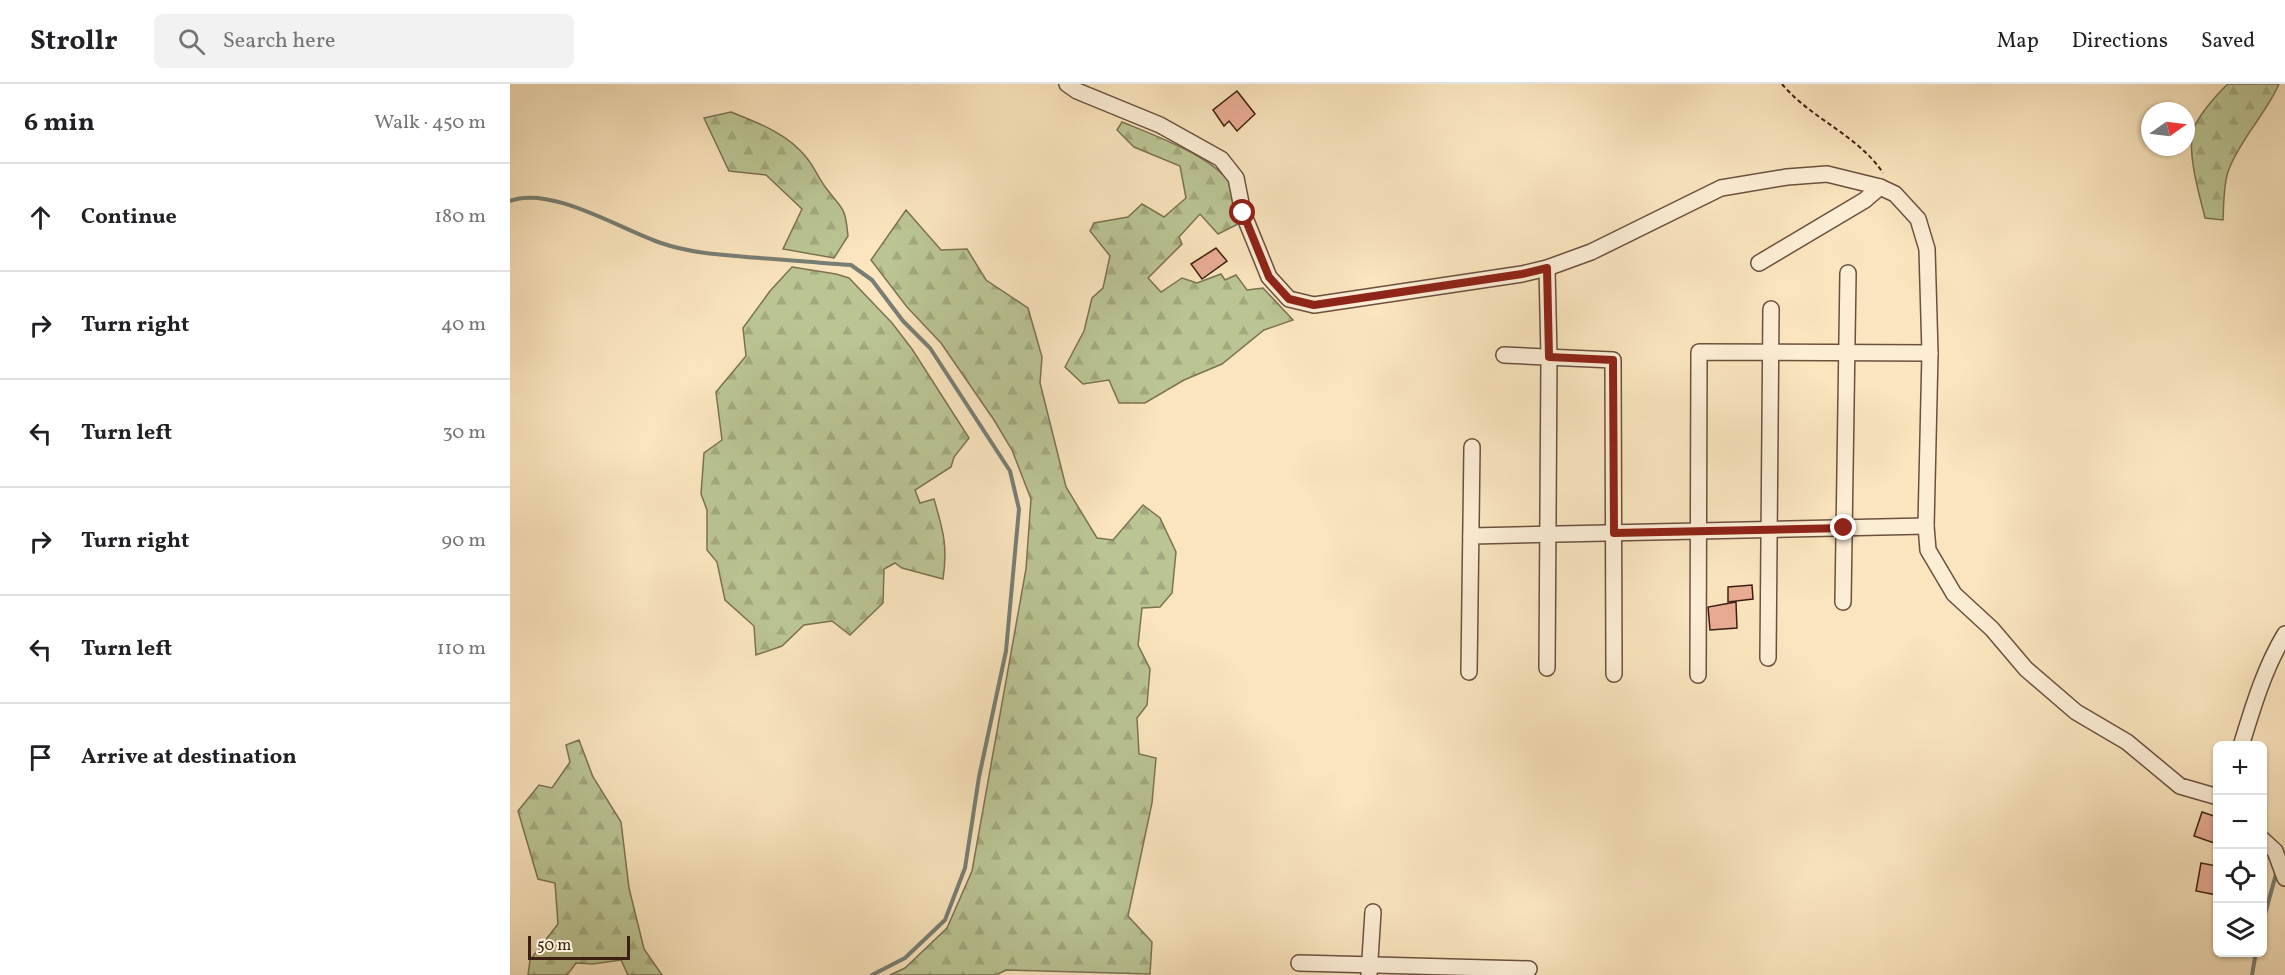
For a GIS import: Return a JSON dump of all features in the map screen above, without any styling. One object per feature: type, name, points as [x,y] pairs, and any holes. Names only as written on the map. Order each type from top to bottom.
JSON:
[{"type":"street","points":[[1067,84],[1077,91],[1160,125],[1221,159],[1236,178],[1243,213],[1269,277],[1289,299],[1314,305],[1522,274],[1547,268],[1591,252],[1721,188],[1786,177],[1827,174],[1880,187],[1895,194],[1918,219],[1927,249],[1930,353],[1926,526],[1928,550],[1954,594],[1992,629],[2026,669],[2076,712],[2127,742],[2180,786],[2213,794]]},
{"type":"street","points":[[1759,263],[1865,200],[1880,187]]},
{"type":"street","points":[[1547,268],[1549,357],[1547,668]]},
{"type":"street","points":[[1843,602],[1848,273]]},
{"type":"street","points":[[1768,658],[1772,309]]},
{"type":"street","points":[[1698,675],[1699,351],[1930,353]]},
{"type":"street","points":[[1504,355],[1613,360],[1614,674]]},
{"type":"street","points":[[1469,672],[1472,447]]},
{"type":"street","points":[[1470,536],[1926,526]]},
{"type":"street","points":[[2243,741],[2272,655],[2285,634]]},
{"type":"street","points":[[2267,844],[2275,851],[2285,878]]},
{"type":"street","points":[[1370,970],[1373,912]]},
{"type":"street","points":[[1299,963],[1370,970],[1529,969]]},
{"type":"path","points":[[1782,84],[1801,104],[1873,157],[1895,194]]},
{"type":"green space","points":[[2228,84],[2279,84],[2229,169],[2223,220],[2205,218],[2192,156],[2195,156],[2195,126],[2212,101]]},
{"type":"green space","points":[[731,112],[781,135],[809,161],[842,209],[846,219],[848,236],[834,258],[783,249],[802,209],[766,175],[729,171],[704,118]]},
{"type":"green space","points":[[1122,122],[1183,148],[1213,166],[1233,187],[1237,199],[1240,223],[1218,234],[1200,214],[1179,237],[1182,244],[1148,278],[1161,292],[1182,278],[1197,283],[1221,274],[1225,280],[1236,275],[1247,290],[1263,288],[1293,320],[1264,330],[1222,364],[1184,380],[1145,403],[1119,403],[1109,380],[1083,384],[1065,367],[1084,331],[1092,298],[1103,288],[1110,256],[1090,231],[1094,223],[1128,217],[1142,204],[1164,217],[1186,198],[1180,166],[1134,147],[1117,130]]},
{"type":"green space","points":[[906,210],[941,250],[967,249],[986,280],[1028,308],[1042,357],[1040,383],[1066,487],[1097,538],[1113,540],[1143,505],[1160,518],[1176,552],[1172,593],[1160,607],[1142,608],[1138,645],[1150,669],[1147,705],[1137,718],[1139,754],[1156,758],[1152,803],[1128,916],[1152,942],[1150,974],[1006,970],[996,975],[890,975],[905,968],[947,928],[972,871],[1026,569],[1031,499],[1012,450],[994,420],[941,343],[907,307],[871,260]]},
{"type":"green space","points":[[792,267],[849,278],[892,323],[912,349],[969,438],[954,457],[951,467],[915,490],[920,503],[934,499],[944,538],[943,579],[902,568],[895,563],[884,569],[883,603],[850,635],[832,621],[804,625],[782,646],[756,655],[754,626],[725,600],[717,562],[707,550],[707,510],[701,494],[704,453],[722,440],[716,392],[746,356],[743,328],[770,291]]},
{"type":"green space","points":[[579,740],[593,777],[621,822],[629,888],[644,949],[662,975],[628,975],[621,960],[593,964],[576,963],[567,975],[528,975],[530,960],[558,924],[555,883],[538,879],[518,811],[539,785],[552,788],[570,762],[566,745]]},
{"type":"building","points":[[1237,91],[1255,114],[1237,131],[1229,121],[1224,126],[1213,110]]},
{"type":"building","points":[[1216,248],[1227,261],[1202,279],[1191,264]]},
{"type":"building","points":[[1752,585],[1753,599],[1728,602],[1728,587]]},
{"type":"building","points":[[1736,602],[1737,628],[1710,630],[1708,607]]},
{"type":"building","points":[[2202,812],[2213,816],[2213,843],[2194,836]]},
{"type":"building","points":[[2201,863],[2213,865],[2213,894],[2196,891]]},
{"type":"waterway","points":[[510,201],[527,198],[566,204],[645,237],[685,250],[851,265],[872,280],[903,321],[930,348],[1010,471],[1019,509],[1006,651],[979,777],[965,868],[945,920],[905,958],[872,975]]},
{"type":"waterway","points":[[2267,907],[2276,874]]},
{"type":"waterway","points":[[2252,975],[2255,957]]},
{"type":"route","points":[[1243,213],[1269,277],[1289,299],[1314,305],[1522,274],[1547,268],[1549,357],[1613,360],[1614,533],[1844,528]]}]
